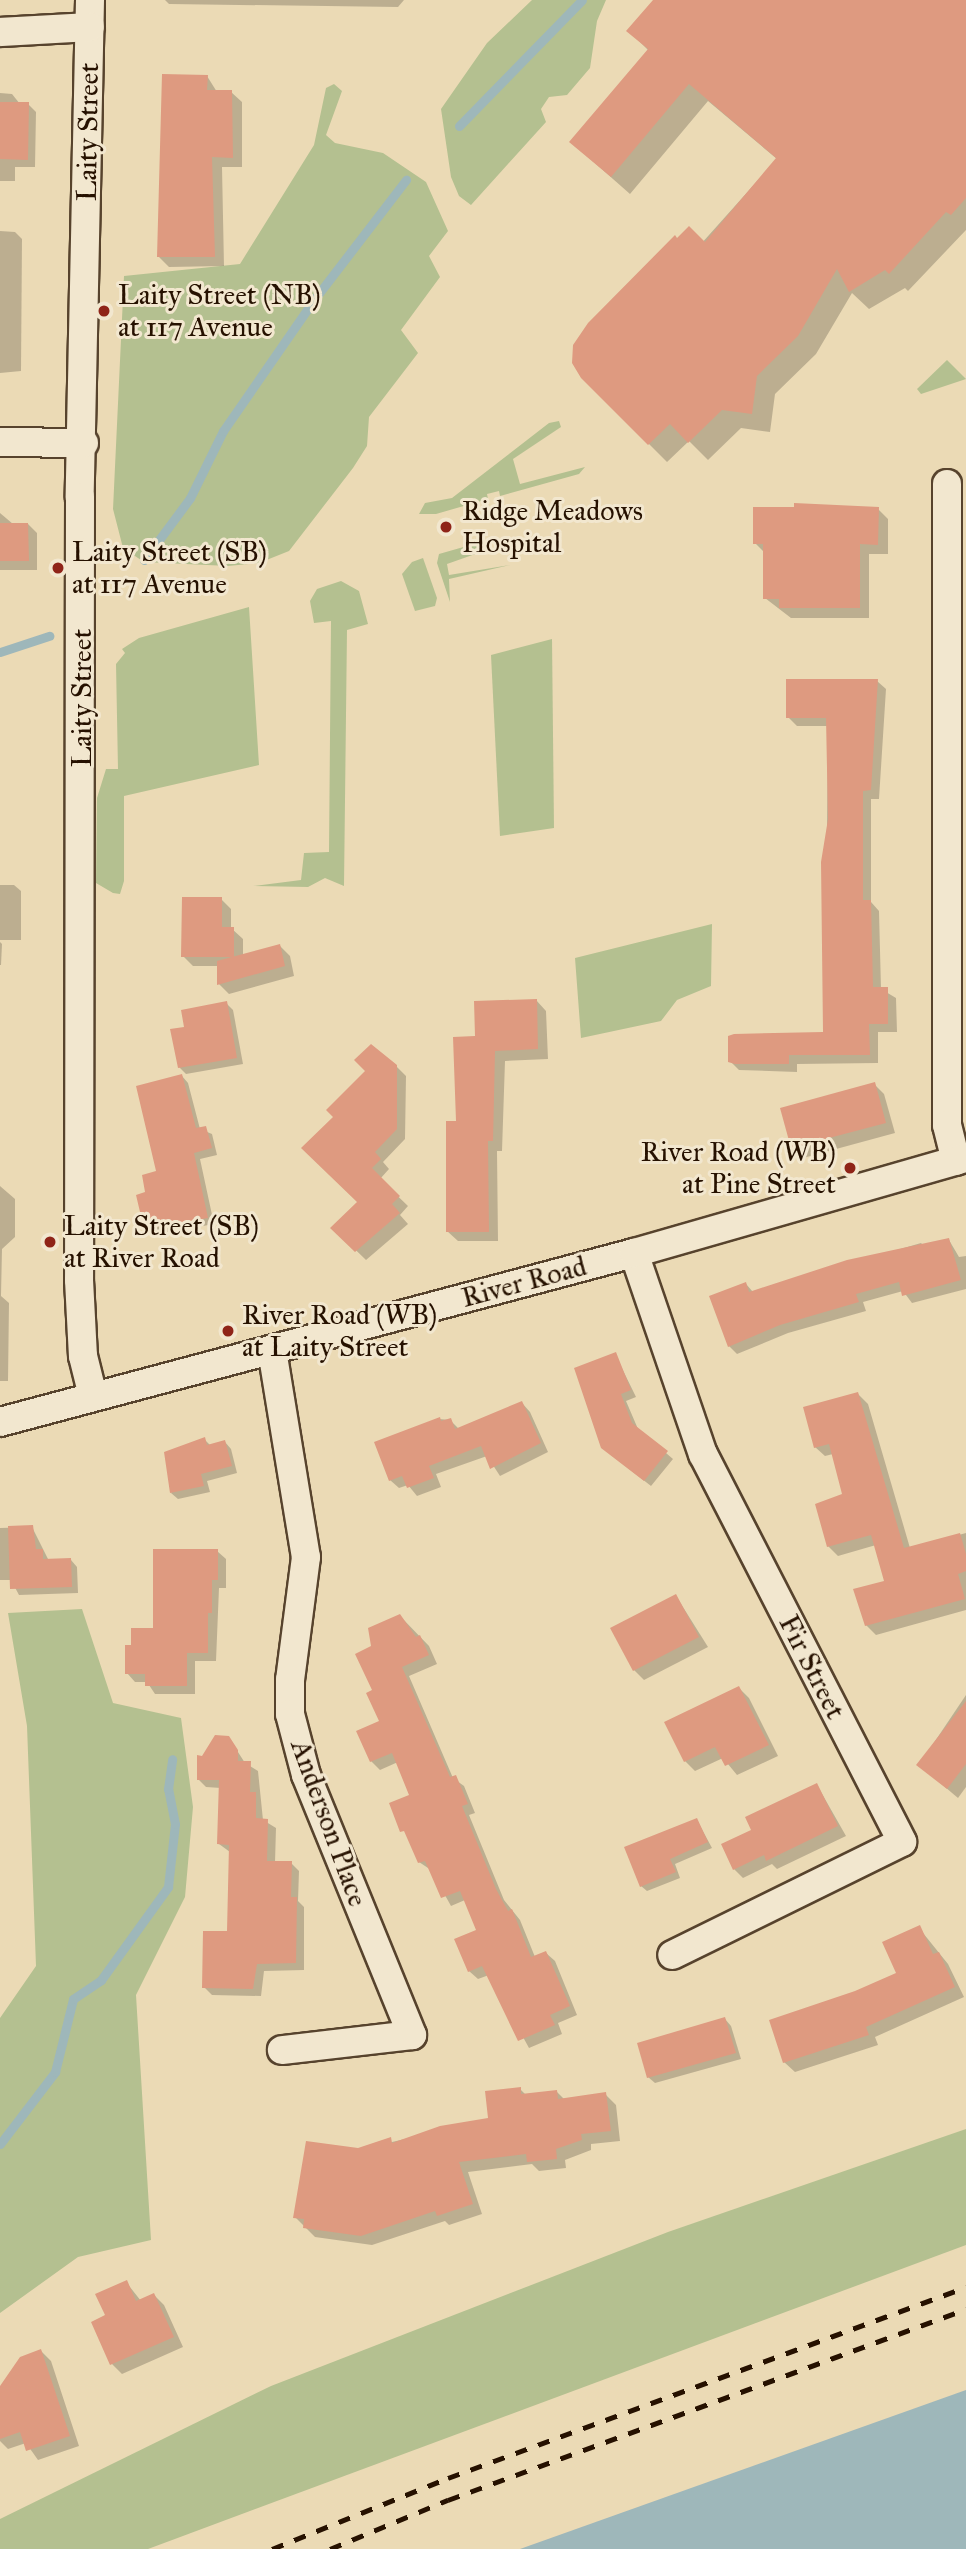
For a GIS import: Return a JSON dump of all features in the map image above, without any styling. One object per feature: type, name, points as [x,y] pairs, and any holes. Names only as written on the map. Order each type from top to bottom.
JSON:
[{"type":"street","points":[[0,33],[90,13]]},
{"type":"street","name":"Laity Street","points":[[90,13],[84,443],[80,497],[79,1280],[83,1356],[93,1396]]},
{"type":"street","points":[[0,442],[84,443]]},
{"type":"street","points":[[947,484],[947,1125],[961,1160]]},
{"type":"street","name":"River Road","points":[[0,1422],[634,1253],[961,1160]]},
{"type":"street","name":"Fir Street","points":[[634,1253],[703,1454],[902,1842],[672,1955]]},
{"type":"street","name":"Anderson Place","points":[[272,1350],[306,1557],[289,1680],[290,1714],[306,1775],[412,2035],[282,2050]]},
{"type":"green space","points":[[532,0],[606,0],[597,21],[590,68],[567,95],[549,97],[541,109],[546,122],[471,205],[459,196],[451,177],[441,109],[487,43]]},
{"type":"green space","points":[[334,84],[342,91],[326,135],[335,143],[383,153],[426,182],[448,231],[429,256],[440,277],[401,330],[418,353],[369,417],[367,446],[353,468],[289,551],[259,563],[228,566],[144,562],[123,548],[113,509],[124,276],[240,264],[314,145],[326,88]]},
{"type":"green space","points":[[947,360],[966,379],[921,394],[917,389]]},
{"type":"green space","points":[[559,421],[561,427],[513,459],[520,484],[585,467],[579,474],[500,496],[499,491],[487,494],[488,499],[436,514],[419,514],[425,503],[452,498],[549,423]]},
{"type":"green space","points":[[481,542],[481,552],[447,564],[449,575],[510,565],[449,579],[450,602],[437,563],[439,554]]},
{"type":"green space","points":[[423,558],[437,598],[435,606],[415,611],[402,574],[412,562]]},
{"type":"green space","points":[[341,581],[359,591],[368,624],[347,630],[344,886],[325,878],[308,887],[253,886],[301,880],[304,853],[329,852],[331,621],[314,623],[310,601],[317,589]]},
{"type":"green space","points":[[249,607],[259,765],[124,796],[124,881],[120,894],[113,893],[96,883],[97,798],[106,769],[118,769],[116,664],[125,653],[122,649],[139,638]]},
{"type":"green space","points":[[552,639],[554,828],[500,836],[491,655]]},
{"type":"green space","points":[[712,924],[711,986],[677,1000],[661,1021],[581,1038],[575,958]]},
{"type":"green space","points":[[82,1609],[113,1703],[181,1718],[193,1807],[185,1897],[136,1995],[151,2240],[78,2257],[0,2313],[0,2018],[36,1966],[27,1726],[8,1613]]},
{"type":"green space","points":[[966,2129],[966,2245],[148,2549],[0,2549],[0,2519],[271,2386],[668,2232]]},
{"type":"water","points":[[966,2390],[966,2549],[520,2549]]},
{"type":"building","points":[[653,0],[966,0],[966,198],[951,215],[946,212],[889,274],[885,270],[849,292],[837,269],[798,336],[757,376],[752,414],[722,410],[688,443],[670,424],[648,445],[581,378],[572,363],[573,345],[588,323],[675,235],[677,238],[689,226],[705,242],[776,158],[689,84],[611,177],[569,142],[648,49],[626,31]]},
{"type":"building","points":[[162,74],[208,75],[207,90],[232,90],[233,158],[212,157],[215,257],[157,257]]},
{"type":"building","points":[[0,102],[29,102],[28,160],[0,159]]},
{"type":"building","points":[[794,503],[879,507],[878,545],[860,544],[860,608],[779,608],[779,599],[763,599],[763,544],[753,544],[753,507],[794,507]]},
{"type":"building","points":[[0,523],[28,523],[29,561],[0,561]]},
{"type":"building","points":[[786,679],[878,679],[871,790],[863,791],[863,900],[871,900],[873,987],[888,987],[888,1024],[869,1024],[870,1055],[789,1055],[789,1064],[735,1064],[728,1062],[728,1036],[823,1032],[821,862],[828,819],[826,718],[786,718]]},
{"type":"building","points":[[182,897],[222,897],[222,927],[234,927],[234,957],[181,957]]},
{"type":"building","points":[[280,944],[285,966],[217,985],[217,961]]},
{"type":"building","points":[[537,999],[538,1049],[495,1051],[493,1141],[488,1141],[489,1232],[446,1232],[446,1121],[456,1121],[453,1037],[475,1036],[474,1001]]},
{"type":"building","points":[[227,1001],[237,1058],[178,1068],[170,1029],[184,1027],[181,1010]]},
{"type":"building","points":[[371,1044],[397,1065],[397,1129],[375,1152],[381,1159],[372,1168],[400,1196],[392,1204],[400,1213],[355,1252],[330,1228],[357,1202],[301,1148],[333,1117],[326,1110],[365,1071],[354,1060]]},
{"type":"building","points":[[182,1074],[196,1128],[206,1126],[212,1148],[194,1153],[208,1218],[144,1229],[136,1195],[145,1192],[142,1175],[156,1171],[136,1086]]},
{"type":"building","points":[[875,1082],[886,1123],[791,1148],[780,1108]]},
{"type":"building","points":[[949,1238],[961,1280],[902,1296],[899,1282],[856,1294],[859,1302],[780,1325],[728,1347],[709,1296],[746,1282],[749,1292],[847,1260]]},
{"type":"building","points":[[616,1352],[631,1390],[621,1394],[632,1423],[668,1451],[644,1481],[601,1448],[574,1368]]},
{"type":"building","points":[[858,1392],[904,1548],[960,1533],[966,1554],[966,1571],[958,1574],[965,1599],[865,1626],[853,1589],[884,1581],[871,1535],[827,1547],[815,1504],[842,1494],[829,1444],[814,1448],[803,1407]]},
{"type":"building","points":[[522,1401],[541,1443],[490,1469],[481,1446],[429,1466],[434,1478],[407,1488],[402,1476],[389,1481],[374,1442],[440,1417],[441,1421],[451,1418],[455,1429]]},
{"type":"building","points":[[205,1437],[207,1445],[225,1440],[232,1466],[201,1474],[204,1486],[170,1493],[164,1452]]},
{"type":"building","points":[[33,1525],[36,1549],[43,1549],[43,1559],[71,1558],[72,1587],[10,1589],[8,1526]]},
{"type":"building","points":[[153,1549],[218,1549],[218,1580],[212,1580],[212,1613],[208,1613],[208,1653],[187,1653],[187,1686],[145,1686],[145,1674],[125,1674],[125,1645],[131,1645],[131,1628],[153,1628]]},
{"type":"building","points":[[676,1594],[699,1637],[633,1671],[610,1628]]},
{"type":"building","points":[[400,1614],[416,1637],[420,1635],[429,1655],[402,1667],[450,1777],[456,1775],[468,1804],[462,1806],[496,1889],[508,1911],[512,1909],[531,1957],[546,1951],[570,2006],[550,2015],[555,2025],[518,2041],[482,1966],[468,1972],[454,1939],[476,1930],[460,1891],[441,1898],[425,1861],[418,1863],[404,1831],[400,1832],[389,1803],[409,1795],[392,1753],[370,1762],[356,1731],[379,1721],[366,1693],[372,1690],[355,1654],[371,1646],[368,1628]]},
{"type":"building","points":[[739,1686],[769,1745],[725,1766],[715,1747],[684,1762],[664,1722]]},
{"type":"building","points":[[966,1701],[966,1764],[947,1789],[916,1765]]},
{"type":"building","points":[[215,1735],[229,1736],[238,1750],[238,1761],[251,1761],[250,1792],[256,1792],[256,1818],[268,1819],[267,1861],[292,1861],[291,1897],[297,1897],[296,1963],[257,1964],[253,1989],[202,1988],[203,1931],[227,1931],[229,1845],[217,1844],[219,1780],[197,1780],[197,1755],[202,1756]]},
{"type":"building","points":[[817,1783],[838,1826],[766,1861],[764,1855],[733,1870],[721,1844],[751,1830],[745,1817]]},
{"type":"building","points":[[697,1818],[708,1842],[670,1859],[676,1872],[640,1887],[624,1847]]},
{"type":"building","points":[[920,1925],[933,1954],[939,1952],[955,1987],[866,2027],[869,2035],[783,2063],[769,2020],[855,1991],[896,1973],[882,1942]]},
{"type":"building","points":[[725,2017],[736,2053],[647,2078],[637,2043]]},
{"type":"building","points":[[521,2087],[521,2094],[557,2090],[558,2099],[606,2092],[611,2131],[581,2134],[582,2140],[556,2149],[557,2159],[527,2162],[526,2154],[459,2162],[473,2204],[437,2216],[435,2211],[361,2236],[303,2228],[304,2219],[293,2218],[306,2141],[358,2148],[391,2137],[392,2143],[440,2126],[488,2118],[485,2091]]},
{"type":"building","points":[[127,2280],[136,2301],[154,2293],[174,2337],[110,2365],[91,2322],[105,2315],[95,2294]]},
{"type":"building","points":[[41,2349],[70,2436],[26,2451],[20,2432],[0,2439],[0,2386],[20,2357]]},
{"type":"waterway","points":[[459,126],[582,0]]},
{"type":"waterway","points":[[144,560],[190,498],[223,431],[313,301],[406,180]]},
{"type":"waterway","points":[[0,652],[49,636]]},
{"type":"waterway","points":[[0,2144],[55,2072],[73,1999],[101,1980],[168,1887],[175,1824],[168,1789],[172,1759]]},
{"type":"railway","points":[[272,2549],[448,2478],[966,2287]]},
{"type":"railway","points":[[330,2549],[448,2500],[966,2309]]},
{"type":"place","name":"Laity Street (NB) at 117 Avenue","points":[[104,311]]},
{"type":"place","name":"Ridge Meadows Hospital","points":[[446,527]]},
{"type":"place","name":"Laity Street (SB) at 117 Avenue","points":[[58,568]]},
{"type":"place","name":"River Road (WB) at Pine Street","points":[[850,1168]]},
{"type":"place","name":"Laity Street (SB) at River Road","points":[[50,1242]]},
{"type":"place","name":"River Road (WB) at Laity Street","points":[[228,1331]]}]
